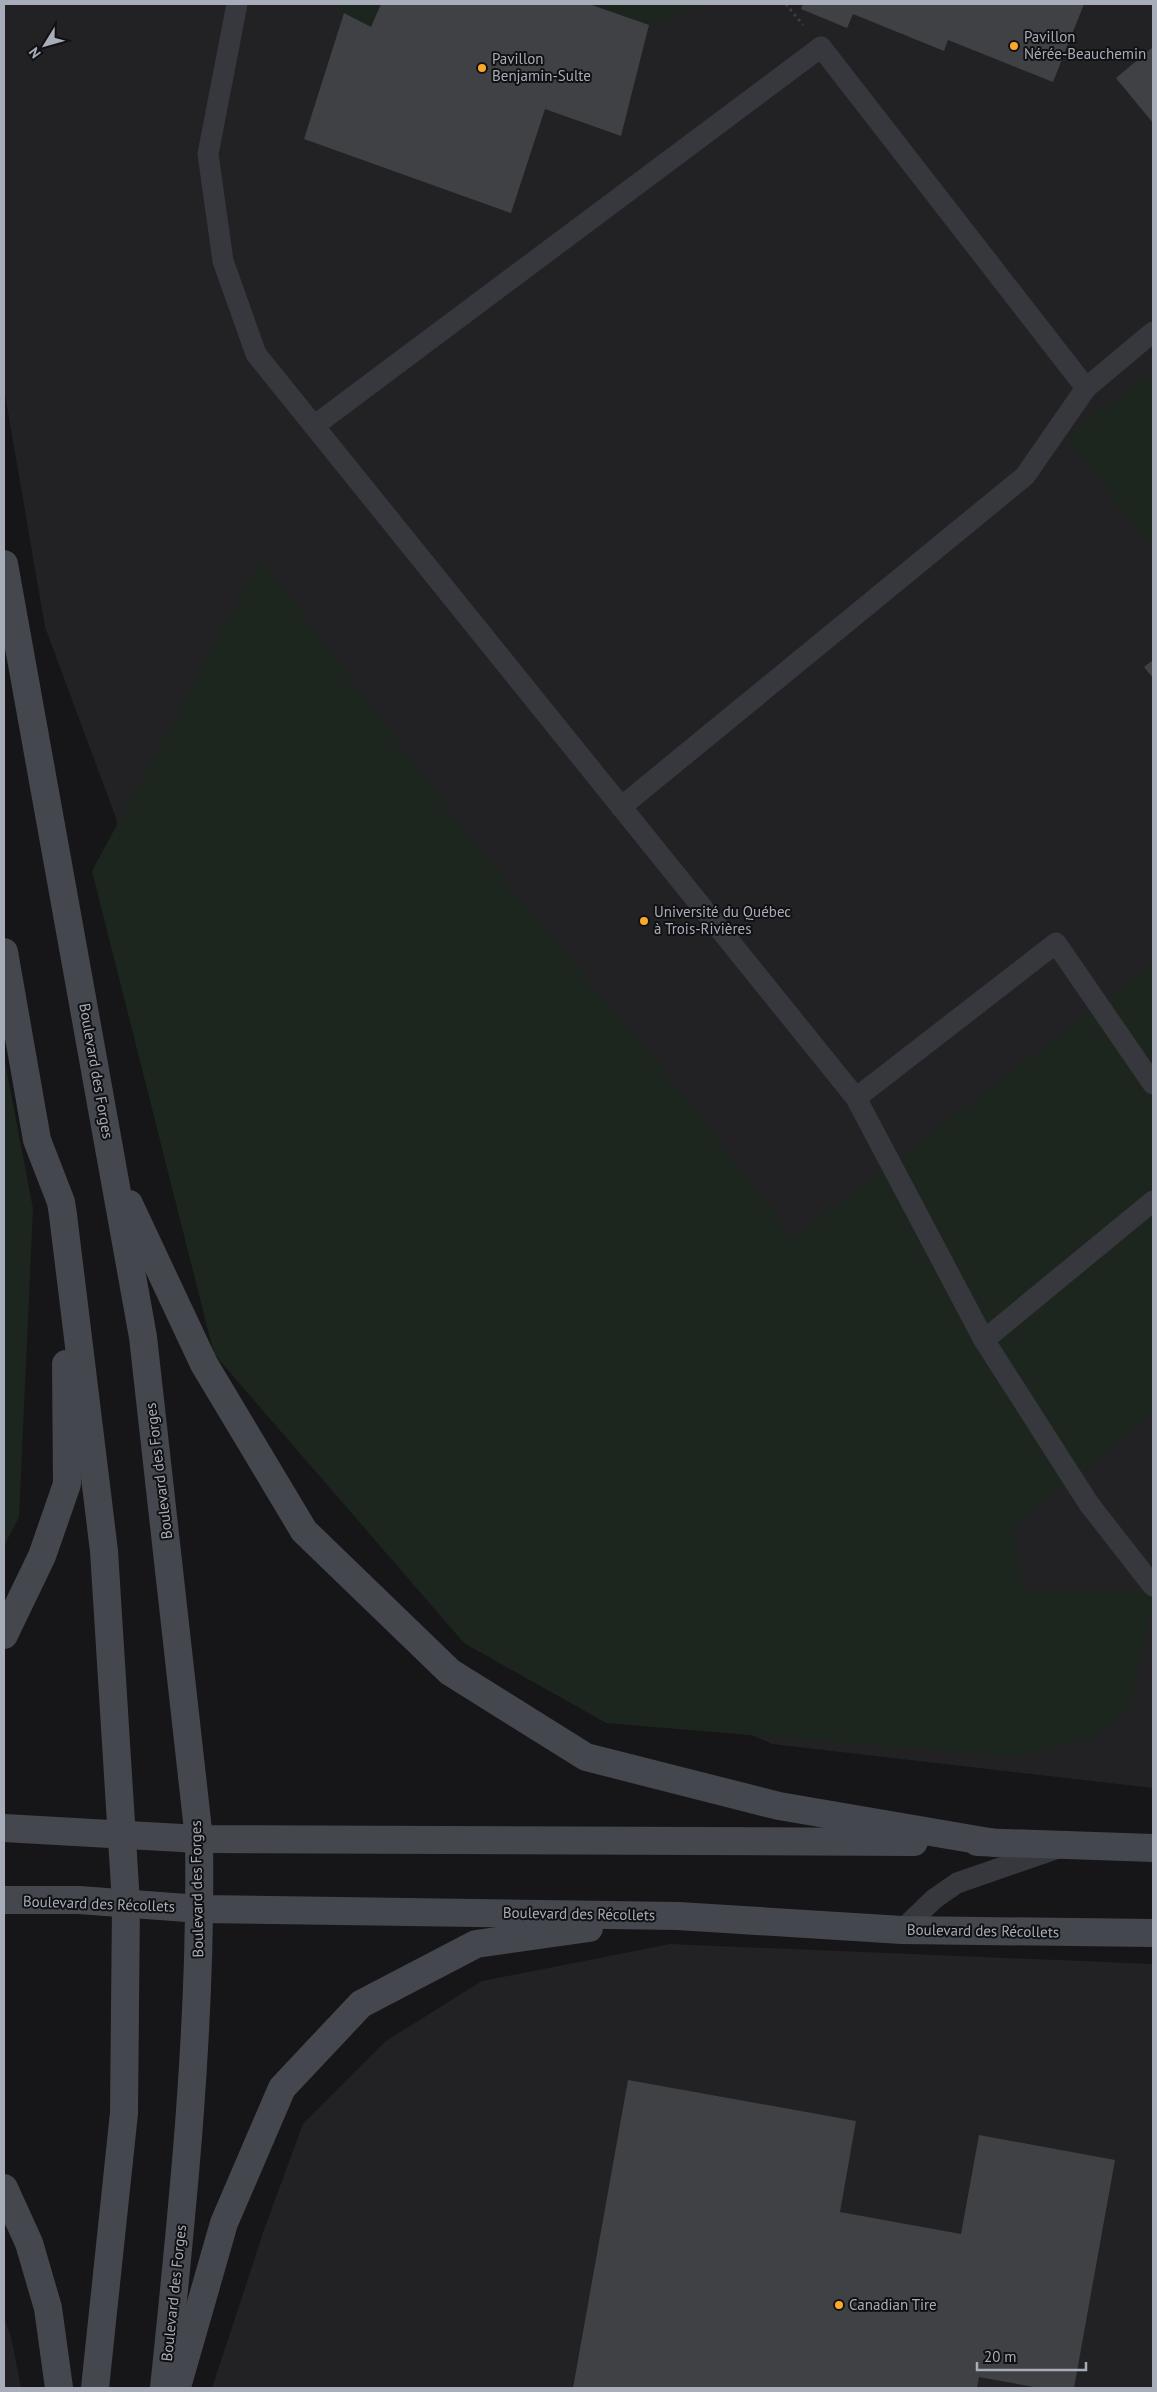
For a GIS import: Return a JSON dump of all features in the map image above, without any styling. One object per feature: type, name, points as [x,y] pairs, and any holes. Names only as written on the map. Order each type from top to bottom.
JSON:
[{"type":"main road","name":"Boulevard des Forges","points":[[4,564],[143,1337],[199,1839],[200,1909],[190,2134],[164,2388]]},
{"type":"main road","points":[[4,952],[38,1140],[61,1202],[104,1551],[126,1902],[124,2113],[95,2388]]},
{"type":"main road","points":[[114,1170],[204,1364],[304,1531],[450,1672],[586,1757],[779,1806],[995,1842]]},
{"type":"main road","points":[[4,1635],[42,1556],[67,1484],[63,1215]]},
{"type":"main road","points":[[4,1828],[199,1839],[995,1842],[1153,1848]]},
{"type":"main road","name":"Boulevard des Récollets","points":[[4,1900],[126,1902],[200,1909],[678,1916],[902,1930],[1153,1933]]},
{"type":"main road","points":[[177,2388],[224,2223],[282,2088],[360,2004],[476,1944],[678,1916]]},
{"type":"main road","points":[[4,2188],[29,2243],[48,2308],[59,2388]]},
{"type":"lane","points":[[237,4],[208,154],[223,261],[256,354],[856,1098],[984,1340],[1089,1504],[1153,1586]]},
{"type":"lane","points":[[314,426],[821,47],[1086,388]]},
{"type":"lane","points":[[621,807],[1025,476],[1086,388],[1153,332]]},
{"type":"lane","points":[[856,1098],[1056,943],[1153,1084]]},
{"type":"lane","points":[[984,1340],[1153,1200]]},
{"type":"lane","points":[[902,1930],[934,1899],[957,1883],[1070,1844]]},
{"type":"shaded area","name":"Université du Québec à Trois-Rivières","points":[[4,4],[1153,4],[1153,1788],[772,1744],[584,1659],[154,1024],[116,818],[45,627],[4,389]]},
{"type":"shaded area","points":[[332,4],[381,4],[371,27],[344,13]]},
{"type":"shaded area","points":[[589,4],[708,4],[649,25]]},
{"type":"shaded area","points":[[1145,376],[1153,387],[1153,549],[1066,437]]},
{"type":"shaded area","points":[[261,559],[476,846],[686,1098],[793,1238],[1153,964],[1153,1414],[1012,1528],[1025,1591],[1153,1591],[1153,1607],[1129,1711],[1092,1739],[1014,1757],[606,1723],[464,1643],[214,1354],[92,871]]},
{"type":"shaded area","points":[[4,1057],[33,1209],[19,1517],[4,1546]]},
{"type":"shaded area","points":[[670,1944],[1153,1964],[1153,2388],[212,2388],[265,2227],[303,2124],[386,2041],[482,1981]]},
{"type":"shaded area","points":[[4,2317],[11,2337],[21,2388],[4,2388]]},
{"type":"building","name":"Pavillon Benjamin-Sulte","points":[[381,4],[589,4],[649,25],[621,136],[545,109],[511,213],[304,139],[344,13],[371,27]]},
{"type":"building","name":"Pavillon Nérée-Beauchemin","points":[[803,4],[1084,4],[1053,82],[948,40],[944,51],[853,14],[847,28],[801,9]]},
{"type":"building","points":[[1153,47],[1153,123],[1116,78]]},
{"type":"building","points":[[1153,660],[1153,678],[1144,667]]},
{"type":"building","name":"Canadian Tire","points":[[628,2080],[856,2121],[840,2212],[961,2234],[979,2135],[1115,2160],[1074,2388],[1040,2388],[979,2377],[977,2388],[573,2388]]},
{"type":"place","name":"Pavillon Nérée-Beauchemin","points":[[1014,46]]},
{"type":"place","name":"Pavillon Benjamin-Sulte","points":[[482,68]]},
{"type":"place","name":"Université du Québec à Trois-Rivières","points":[[644,921]]},
{"type":"place","name":"Canadian Tire","points":[[839,2305]]}]
